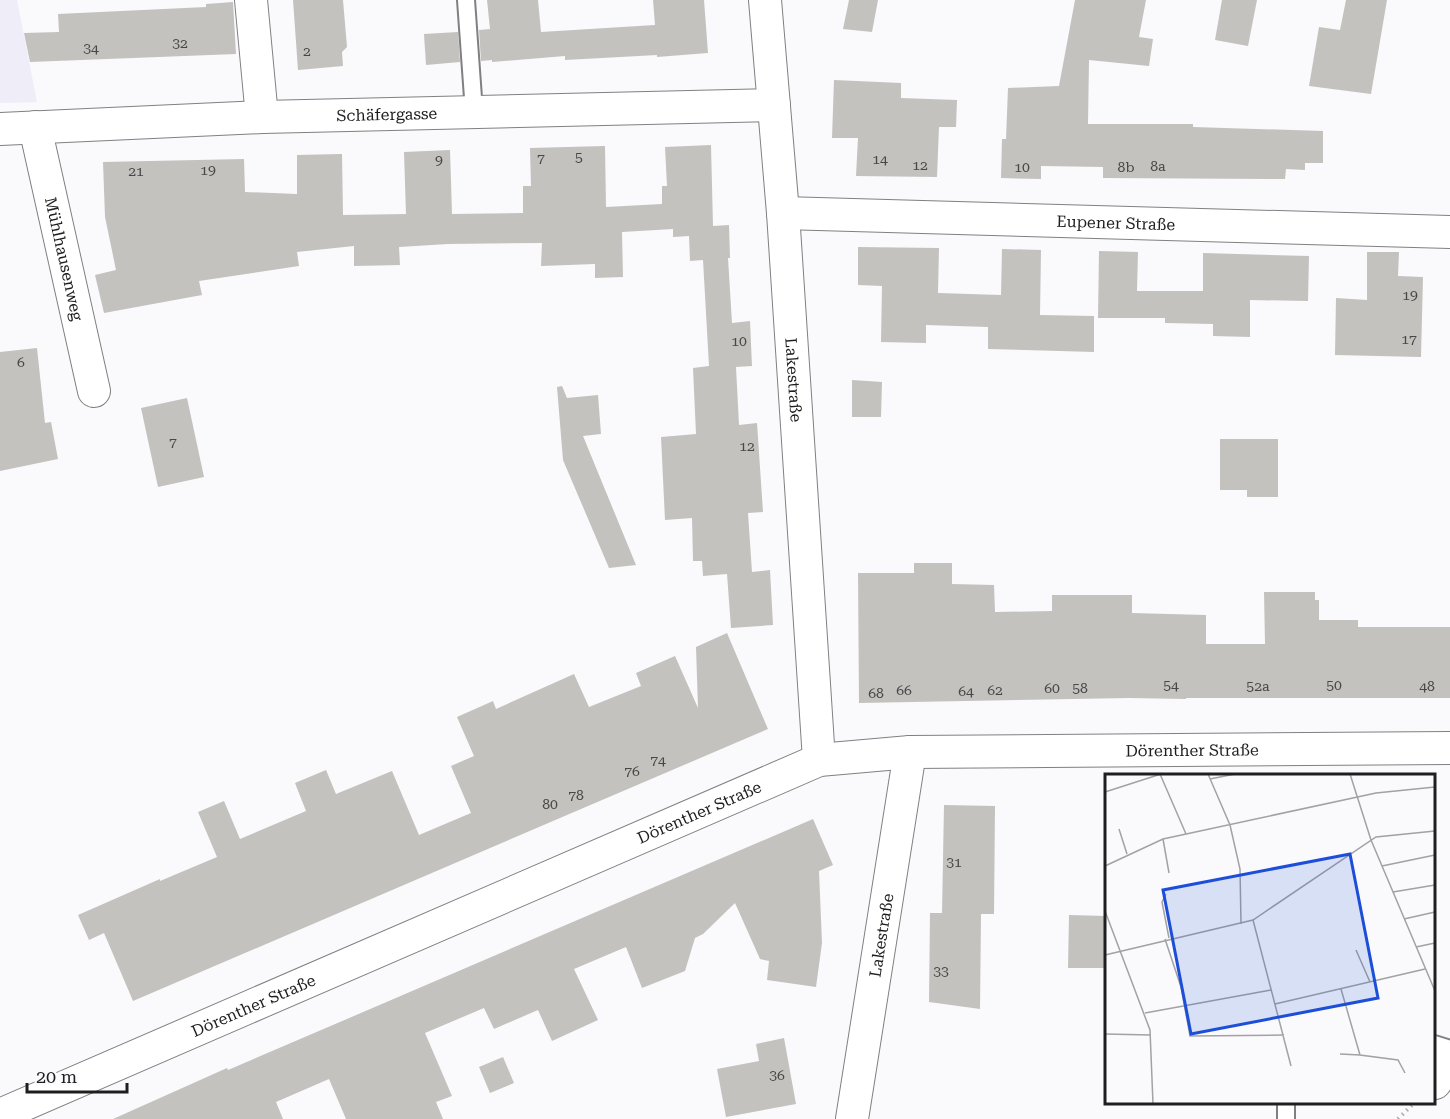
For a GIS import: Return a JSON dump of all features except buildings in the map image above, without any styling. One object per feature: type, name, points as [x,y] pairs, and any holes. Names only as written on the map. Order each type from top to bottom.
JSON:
[{"type":"street","points":[[251,0],[262,117]]},
{"type":"street","name":"Lakestraße","points":[[765,0],[783,213],[819,760]]},
{"type":"street","name":"Schäfergasse","points":[[0,129],[262,117],[774,105]]},
{"type":"street","name":"Mühlhausenweg","points":[[35,127],[94,391]]},
{"type":"street","name":"Eupener Straße","points":[[783,213],[1450,232]]},
{"type":"street","name":"Dörenther Straße","points":[[0,1115],[819,760],[910,752],[1450,748]]},
{"type":"street","name":"Lakestraße","points":[[852,1119],[910,752]]},
{"type":"lane","points":[[466,0],[474,112]]},
{"type":"lane","points":[[1435,1044],[1450,1049]]},
{"type":"path","points":[[1398,1119],[1412,1104]]},
{"type":"shaded area","points":[[0,0],[17,0],[37,102],[0,103]]}]
